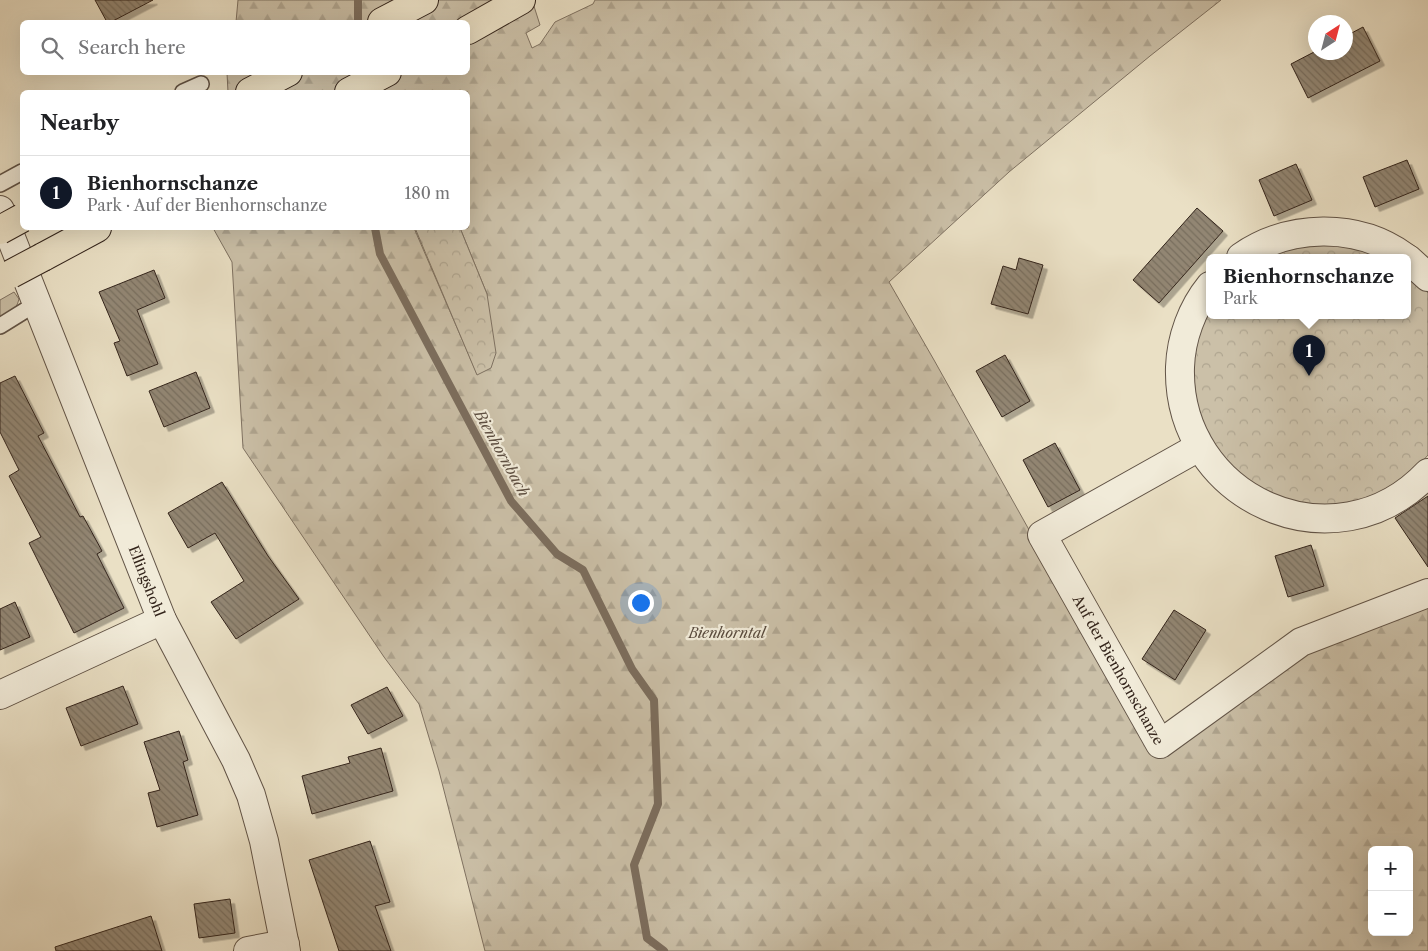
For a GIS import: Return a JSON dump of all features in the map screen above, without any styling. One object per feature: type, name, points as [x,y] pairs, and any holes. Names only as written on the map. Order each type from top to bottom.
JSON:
[{"type":"highway","points":[[386,20],[424,0]]},
{"type":"highway","points":[[470,29],[521,0]]},
{"type":"highway","points":[[254,90],[282,75]]},
{"type":"highway","points":[[353,90],[381,75]]},
{"type":"highway","points":[[0,230],[20,219]]},
{"type":"highway","points":[[5,278],[93,230]]},
{"type":"street","name":"Ellingshohl","points":[[0,210],[162,620],[236,760],[251,795],[264,841],[285,948]]},
{"type":"street","points":[[1245,254],[1284,236],[1328,231],[1371,239],[1400,254]]},
{"type":"street","points":[[1411,262],[1428,277]]},
{"type":"street","points":[[1206,292],[1190,320],[1182,345],[1180,380],[1183,406],[1191,431],[1199,447],[1219,474],[1245,495],[1276,510],[1309,518],[1343,517],[1375,509],[1405,493],[1428,473]]},
{"type":"street","name":"Auf der Bienhornschanze","points":[[1199,447],[1042,535],[1160,744],[1301,642],[1428,593]]},
{"type":"street","points":[[0,695],[162,620]]},
{"type":"street","points":[[248,951],[285,948]]},
{"type":"lane","points":[[188,90],[201,84]]},
{"type":"lane","points":[[0,184],[20,173]]},
{"type":"lane","points":[[0,326],[37,303]]},
{"type":"green space","name":"Bienhorntal","points":[[238,0],[532,0],[540,25],[526,33],[532,48],[540,44],[555,22],[593,4],[595,0],[1221,0],[1009,172],[889,282],[1154,753],[1306,653],[1428,606],[1428,951],[485,951],[439,771],[419,704],[384,657],[243,448],[232,262],[214,230],[415,230],[477,374],[487,294],[461,230],[470,230],[470,90],[228,90],[227,75],[470,75],[470,20],[236,20]]},
{"type":"green space","points":[[416,230],[461,230],[487,294],[496,353],[491,368],[477,375]]},
{"type":"green space","points":[[1331,241],[1376,254],[1268,254]]},
{"type":"green space","points":[[1411,275],[1428,293],[1428,455],[1392,487],[1360,501],[1326,506],[1284,501],[1233,471],[1199,422],[1191,355],[1206,313],[1206,319],[1411,319]]},
{"type":"green space","points":[[14,292],[19,299],[16,306],[10,314],[0,320],[0,300]]},
{"type":"building","points":[[95,0],[153,0],[115,20],[106,20]]},
{"type":"building","points":[[1363,27],[1380,61],[1308,98],[1291,64],[1308,55],[1308,60],[1353,60],[1353,32]]},
{"type":"building","points":[[1407,160],[1419,189],[1375,207],[1363,177]]},
{"type":"building","points":[[1296,164],[1312,200],[1274,216],[1259,180]]},
{"type":"building","points":[[1197,208],[1223,231],[1159,303],[1133,280]]},
{"type":"building","points":[[1019,258],[1043,265],[1028,314],[991,304],[1003,266],[1016,270]]},
{"type":"building","points":[[154,270],[165,298],[137,310],[158,364],[127,376],[114,343],[120,341],[99,292]]},
{"type":"building","points":[[1005,355],[1030,401],[1002,417],[976,371]]},
{"type":"building","points":[[196,372],[210,408],[164,427],[149,391]]},
{"type":"building","points":[[15,376],[44,433],[38,436],[80,517],[83,516],[102,551],[97,554],[124,608],[74,633],[29,543],[41,537],[9,476],[19,470],[0,432],[0,383]]},
{"type":"building","points":[[1055,443],[1080,490],[1048,507],[1023,460]]},
{"type":"building","points":[[222,482],[268,556],[299,599],[236,639],[211,602],[244,581],[215,533],[188,548],[168,513]]},
{"type":"building","points":[[1428,496],[1428,567],[1395,518]]},
{"type":"building","points":[[1311,545],[1324,586],[1288,597],[1275,556]]},
{"type":"building","points":[[15,602],[30,637],[0,650],[0,609]]},
{"type":"building","points":[[1174,610],[1206,630],[1175,680],[1142,659]]},
{"type":"building","points":[[123,686],[138,724],[81,746],[66,708]]},
{"type":"building","points":[[387,687],[403,716],[368,734],[351,705]]},
{"type":"building","points":[[179,731],[188,760],[183,762],[198,815],[157,827],[148,793],[160,790],[144,742]]},
{"type":"building","points":[[381,748],[393,791],[312,814],[302,776],[350,763],[348,757]]},
{"type":"building","points":[[370,841],[390,902],[375,906],[391,951],[339,951],[309,860]]},
{"type":"building","points":[[230,899],[235,933],[199,938],[194,904]]},
{"type":"building","points":[[151,916],[162,951],[56,951],[55,947]]},
{"type":"waterway","name":"Bienhornbach","points":[[358,0],[358,20]]},
{"type":"waterway","name":"Bienhornbach","points":[[375,230],[380,254],[511,501],[557,554],[583,570],[632,669],[654,700],[658,804],[634,865],[647,938],[664,951]]},
{"type":"place","name":"Bienhornschanze","points":[[1309,376]]}]
